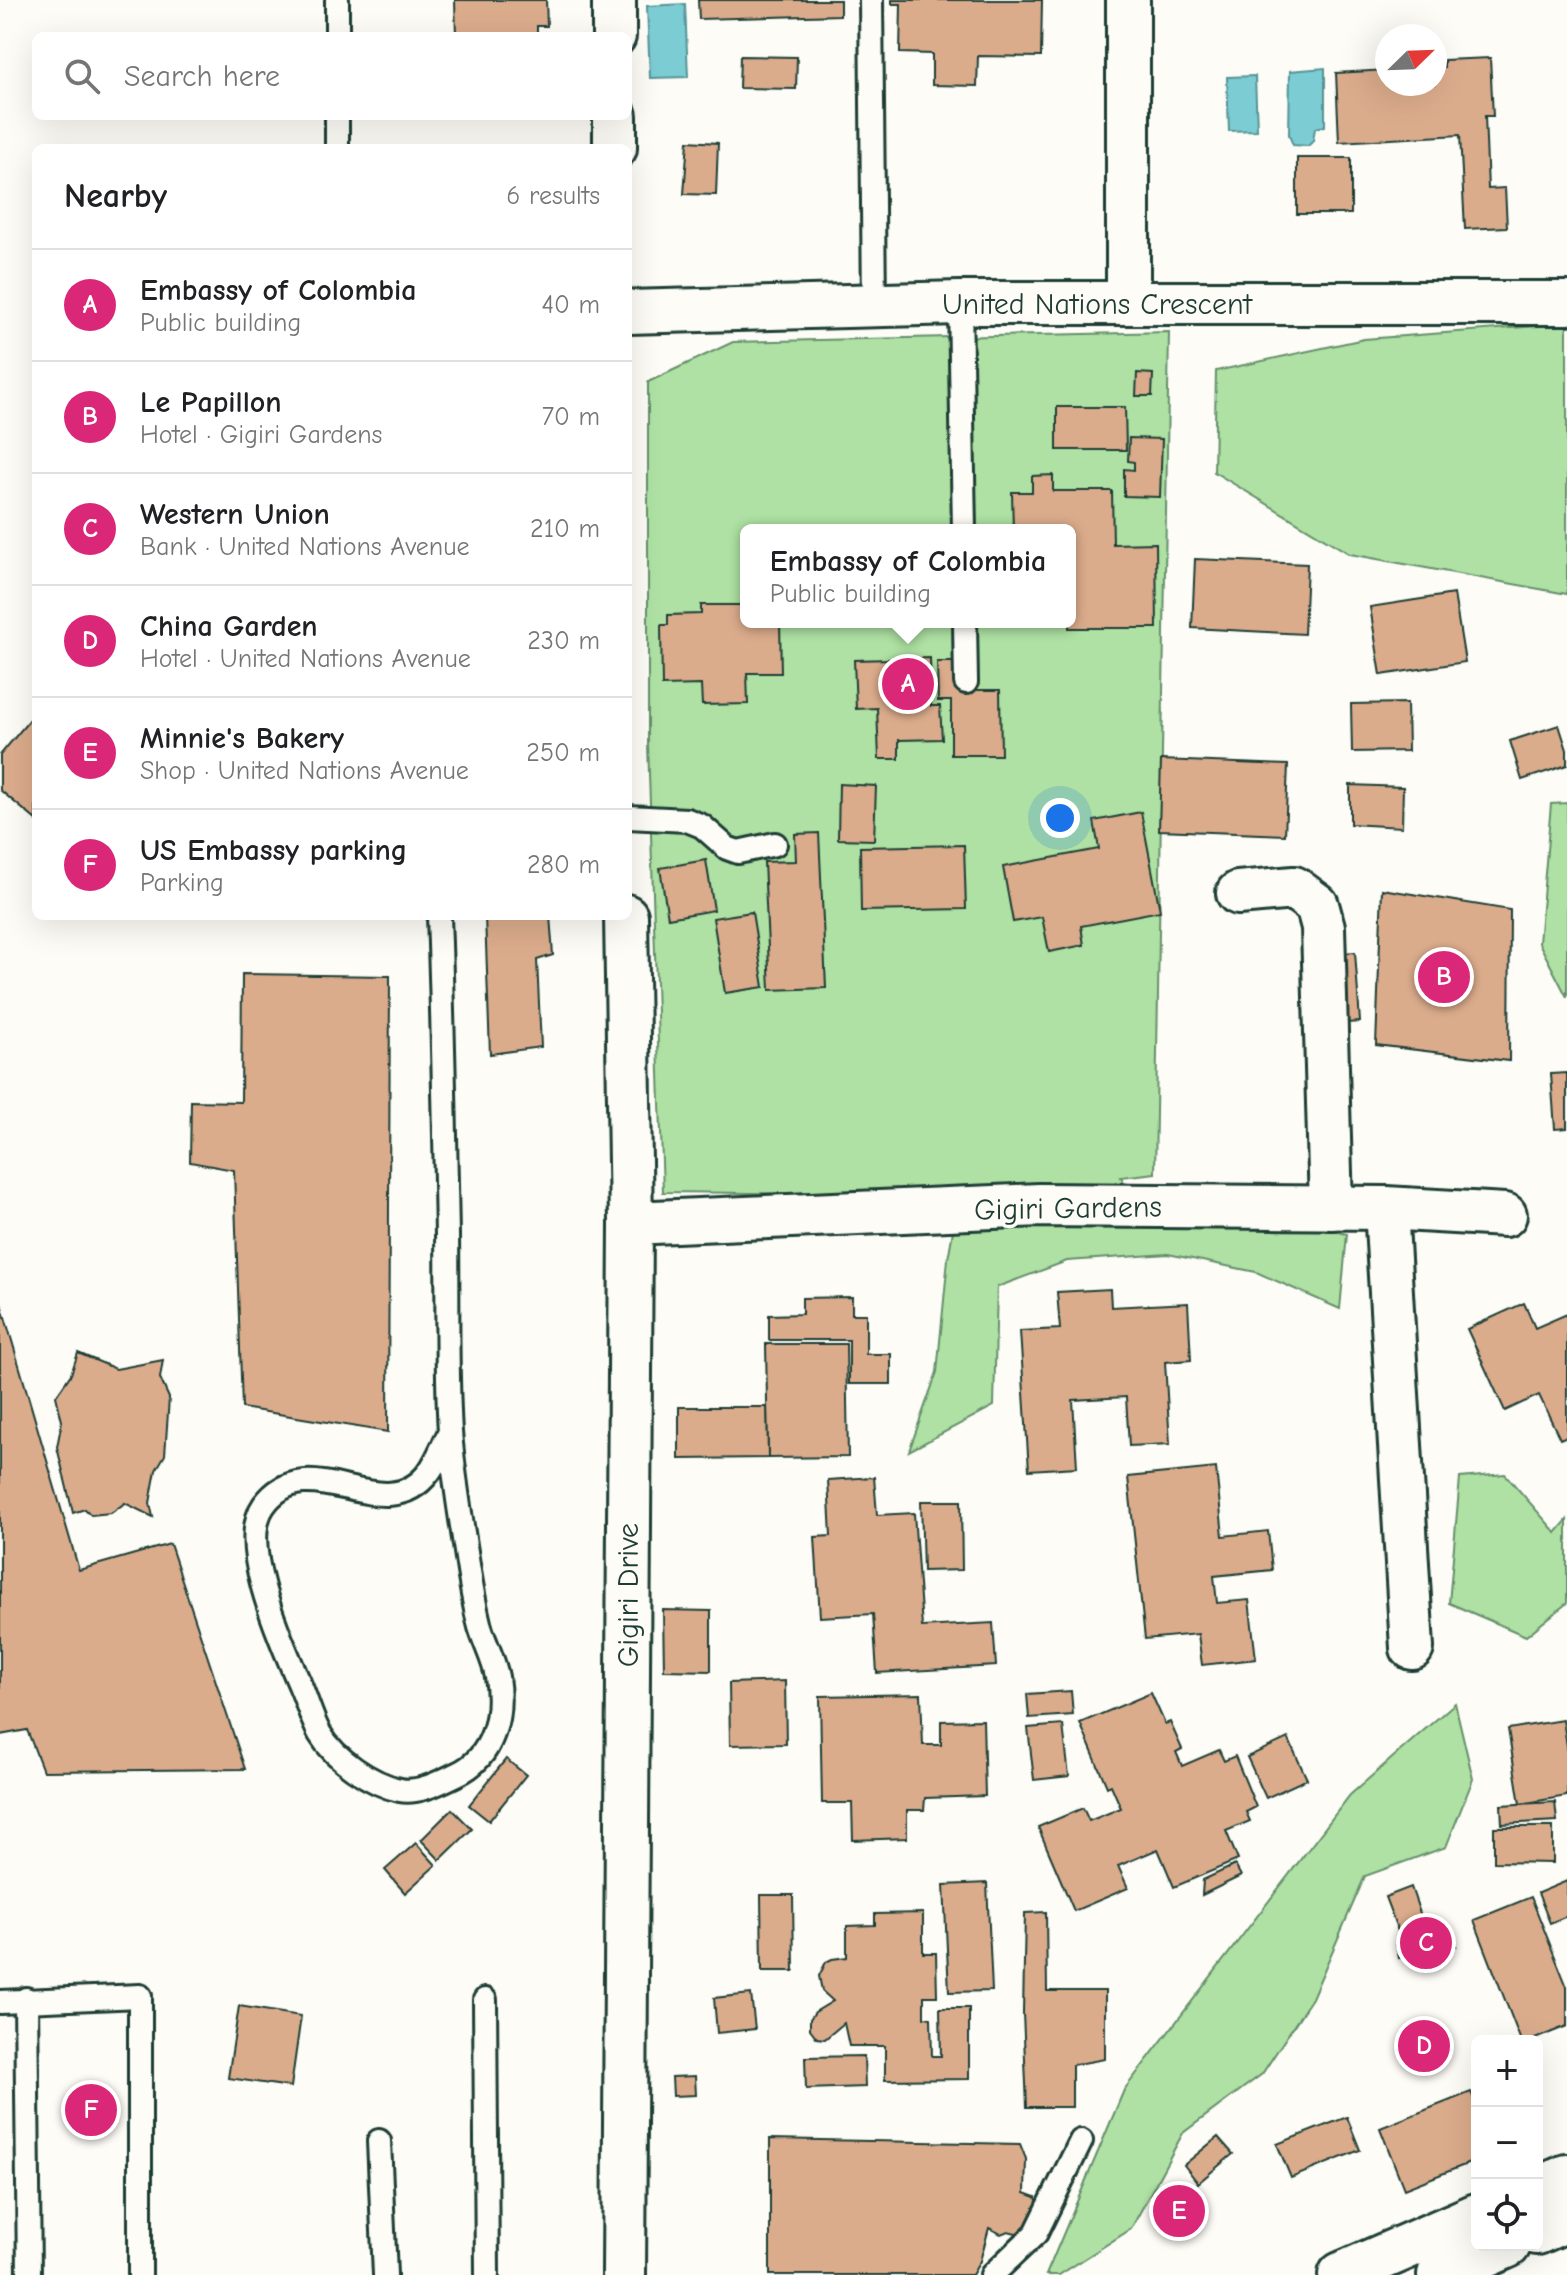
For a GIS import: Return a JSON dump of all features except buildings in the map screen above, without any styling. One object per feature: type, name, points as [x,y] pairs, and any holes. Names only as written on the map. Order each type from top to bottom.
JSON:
[{"type":"street","points":[[614,0],[614,32]]},
{"type":"street","points":[[1128,0],[1128,303]]},
{"type":"street","points":[[615,120],[615,144]]},
{"type":"street","name":"United Nations Crescent","points":[[632,312],[960,303],[1567,303]]},
{"type":"street","points":[[1238,893],[1294,888],[1317,905],[1323,927],[1331,1208]]},
{"type":"street","name":"Gigiri Drive","points":[[624,2275],[631,1223],[626,920]]},
{"type":"street","name":"Gigiri Gardens","points":[[631,1223],[1039,1205],[1386,1208],[1505,1215]]},
{"type":"street","points":[[1386,1208],[1412,1648]]},
{"type":"street","points":[[1543,2187],[1567,2177]]},
{"type":"street","points":[[1341,2275],[1471,2219]]},
{"type":"street","points":[[1543,2229],[1567,2219]]},
{"type":"street","points":[[1440,2275],[1494,2251]]},
{"type":"lane","points":[[337,0],[337,32]]},
{"type":"lane","points":[[871,0],[874,306]]},
{"type":"lane","points":[[337,120],[337,144]]},
{"type":"lane","points":[[960,303],[964,524]]},
{"type":"lane","points":[[965,628],[966,682]]},
{"type":"lane","points":[[632,817],[687,820],[702,826],[727,848],[738,852],[775,844]]},
{"type":"lane","points":[[439,920],[450,1432],[465,1546],[480,1626],[497,1676],[499,1721],[483,1755],[463,1772],[429,1787],[403,1791],[377,1783],[345,1761],[321,1736],[276,1628],[258,1568],[255,1536],[261,1508],[277,1491],[308,1480],[330,1482],[357,1492],[380,1494],[407,1491],[428,1474],[450,1432]]},
{"type":"lane","points":[[0,2002],[140,1996],[140,2275]]},
{"type":"lane","points":[[26,1999],[29,2275]]},
{"type":"lane","points":[[485,2000],[487,2275]]},
{"type":"lane","points":[[379,2141],[385,2275]]},
{"type":"lane","points":[[992,2275],[1036,2233],[1081,2141]]},
{"type":"green space","points":[[1567,324],[1567,594],[1350,554],[1214,472],[1216,371],[1364,339]]},
{"type":"green space","points":[[1169,332],[1155,1173],[1121,1177],[1124,1182],[1347,1234],[1340,1309],[1256,1272],[1168,1254],[1067,1261],[997,1287],[994,1406],[909,1451],[937,1372],[948,1259],[960,1191],[906,1195],[663,1192],[648,744],[648,382],[733,342]]},
{"type":"green space","points":[[1567,803],[1567,997],[1539,943],[1551,804]]},
{"type":"green space","points":[[1505,1474],[1556,1533],[1567,1520],[1567,1603],[1526,1636],[1449,1603],[1460,1478]]},
{"type":"green space","points":[[1455,1703],[1473,1779],[1446,1847],[1365,1876],[1312,1998],[1262,2074],[1183,2133],[1131,2229],[1059,2275],[1046,2275],[1124,2090],[1350,1795]]},
{"type":"water","points":[[685,4],[688,77],[650,78],[647,6]]},
{"type":"water","points":[[1325,68],[1325,126],[1315,128],[1313,141],[1308,146],[1293,145],[1289,135],[1290,71]]},
{"type":"water","points":[[1255,76],[1257,130],[1229,131],[1227,77]]},
{"type":"place","name":"Embassy of Colombia","points":[[908,684]]},
{"type":"place","name":"Le Papillon","points":[[1444,977]]},
{"type":"place","name":"Western Union","points":[[1426,1943]]},
{"type":"place","name":"China Garden","points":[[1424,2046]]},
{"type":"place","name":"US Embassy parking","points":[[91,2110]]},
{"type":"place","name":"Minnie's Bakery","points":[[1179,2211]]}]
